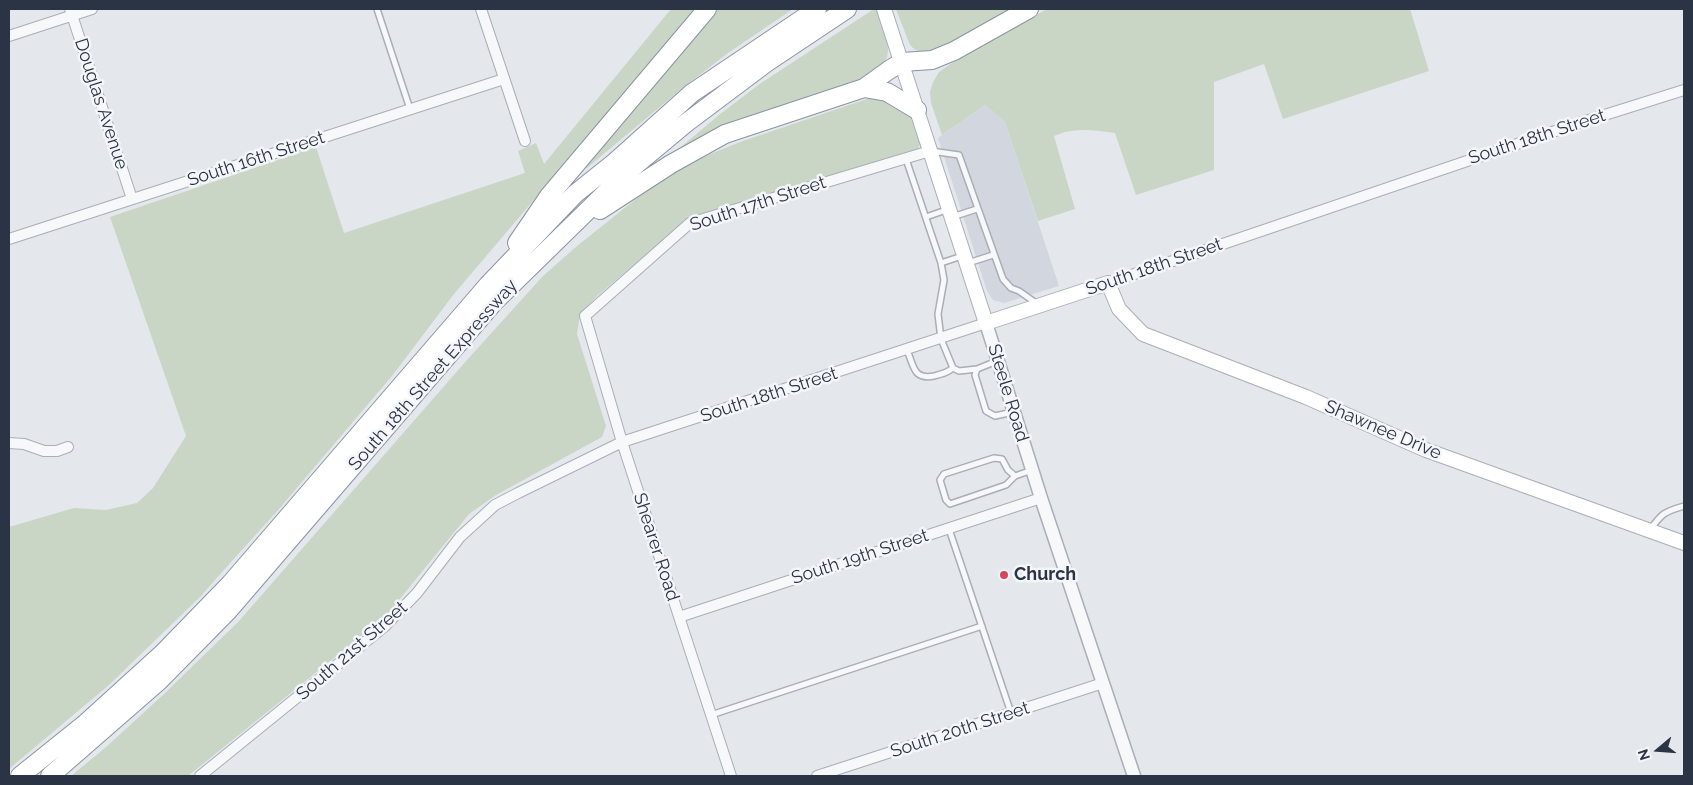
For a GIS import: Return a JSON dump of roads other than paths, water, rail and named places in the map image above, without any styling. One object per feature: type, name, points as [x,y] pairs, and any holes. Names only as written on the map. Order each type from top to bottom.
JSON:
[{"type":"highway","points":[[488,285],[549,196],[707,9]]},
{"type":"highway","name":"South 18th Street Expressway","points":[[20,776],[86,723],[162,654],[231,583],[488,285],[575,194],[615,162],[692,93],[772,37],[817,9]]},
{"type":"highway","name":"South 18th Street Expressway","points":[[50,776],[159,681],[228,611],[495,300],[626,173],[686,123],[766,63],[847,9]]},
{"type":"highway","points":[[564,234],[643,181],[725,134],[864,88],[902,62],[932,60],[954,51],[1029,9]]},
{"type":"highway","points":[[864,88],[887,92],[917,110]]},
{"type":"main road","name":"Steele Road","points":[[884,9],[986,323]]},
{"type":"main road","name":"South 18th Street","points":[[986,323],[1108,283]]},
{"type":"main road","name":"Shawnee Drive","points":[[1108,283],[1119,310],[1143,334],[1306,397],[1426,450],[1684,543]]},
{"type":"street","points":[[9,36],[71,12],[92,9]]},
{"type":"street","points":[[481,9],[525,141]]},
{"type":"street","name":"Douglas Avenue","points":[[71,12],[132,199]]},
{"type":"street","name":"South 16th Street","points":[[9,239],[504,79]]},
{"type":"street","name":"South 18th Street","points":[[1108,283],[1576,124],[1684,90]]},
{"type":"street","name":"South 17th Street","points":[[585,316],[690,222],[930,151]]},
{"type":"street","name":"Shearer Road","points":[[585,316],[622,442],[731,776]]},
{"type":"street","name":"South 18th Street","points":[[622,442],[986,323]]},
{"type":"street","name":"Steele Road","points":[[986,323],[1041,498],[1134,776]]},
{"type":"street","name":"South 21st Street","points":[[200,776],[385,626],[417,594],[460,537],[495,505],[622,442]]},
{"type":"street","points":[[9,443],[24,444],[44,451],[68,447]]},
{"type":"street","name":"South 19th Street","points":[[679,616],[1041,498]]},
{"type":"street","name":"South 20th Street","points":[[817,776],[1103,683]]},
{"type":"lane","points":[[377,9],[410,110]]},
{"type":"lane","points":[[930,151],[959,155],[1003,279],[1011,288],[1019,291],[1039,306]]},
{"type":"lane","points":[[906,159],[941,263],[944,280],[938,314],[941,339],[953,368],[959,372],[977,369],[998,362]]},
{"type":"lane","points":[[926,217],[977,209]]},
{"type":"lane","points":[[941,263],[993,255]]},
{"type":"lane","points":[[907,350],[917,374],[924,378],[945,374],[953,368]]},
{"type":"lane","points":[[977,369],[975,375],[986,411],[994,416],[1014,412]]},
{"type":"lane","points":[[1015,476],[1008,470],[1002,459],[994,458],[944,474],[940,480],[946,500],[950,504],[1006,485],[1015,476],[1032,470]]},
{"type":"lane","points":[[1649,530],[1666,511],[1684,506]]},
{"type":"lane","points":[[949,528],[1011,713]]},
{"type":"lane","points":[[711,715],[982,626]]},
{"type":"place","name":"Church","points":[[1004,575]]}]
